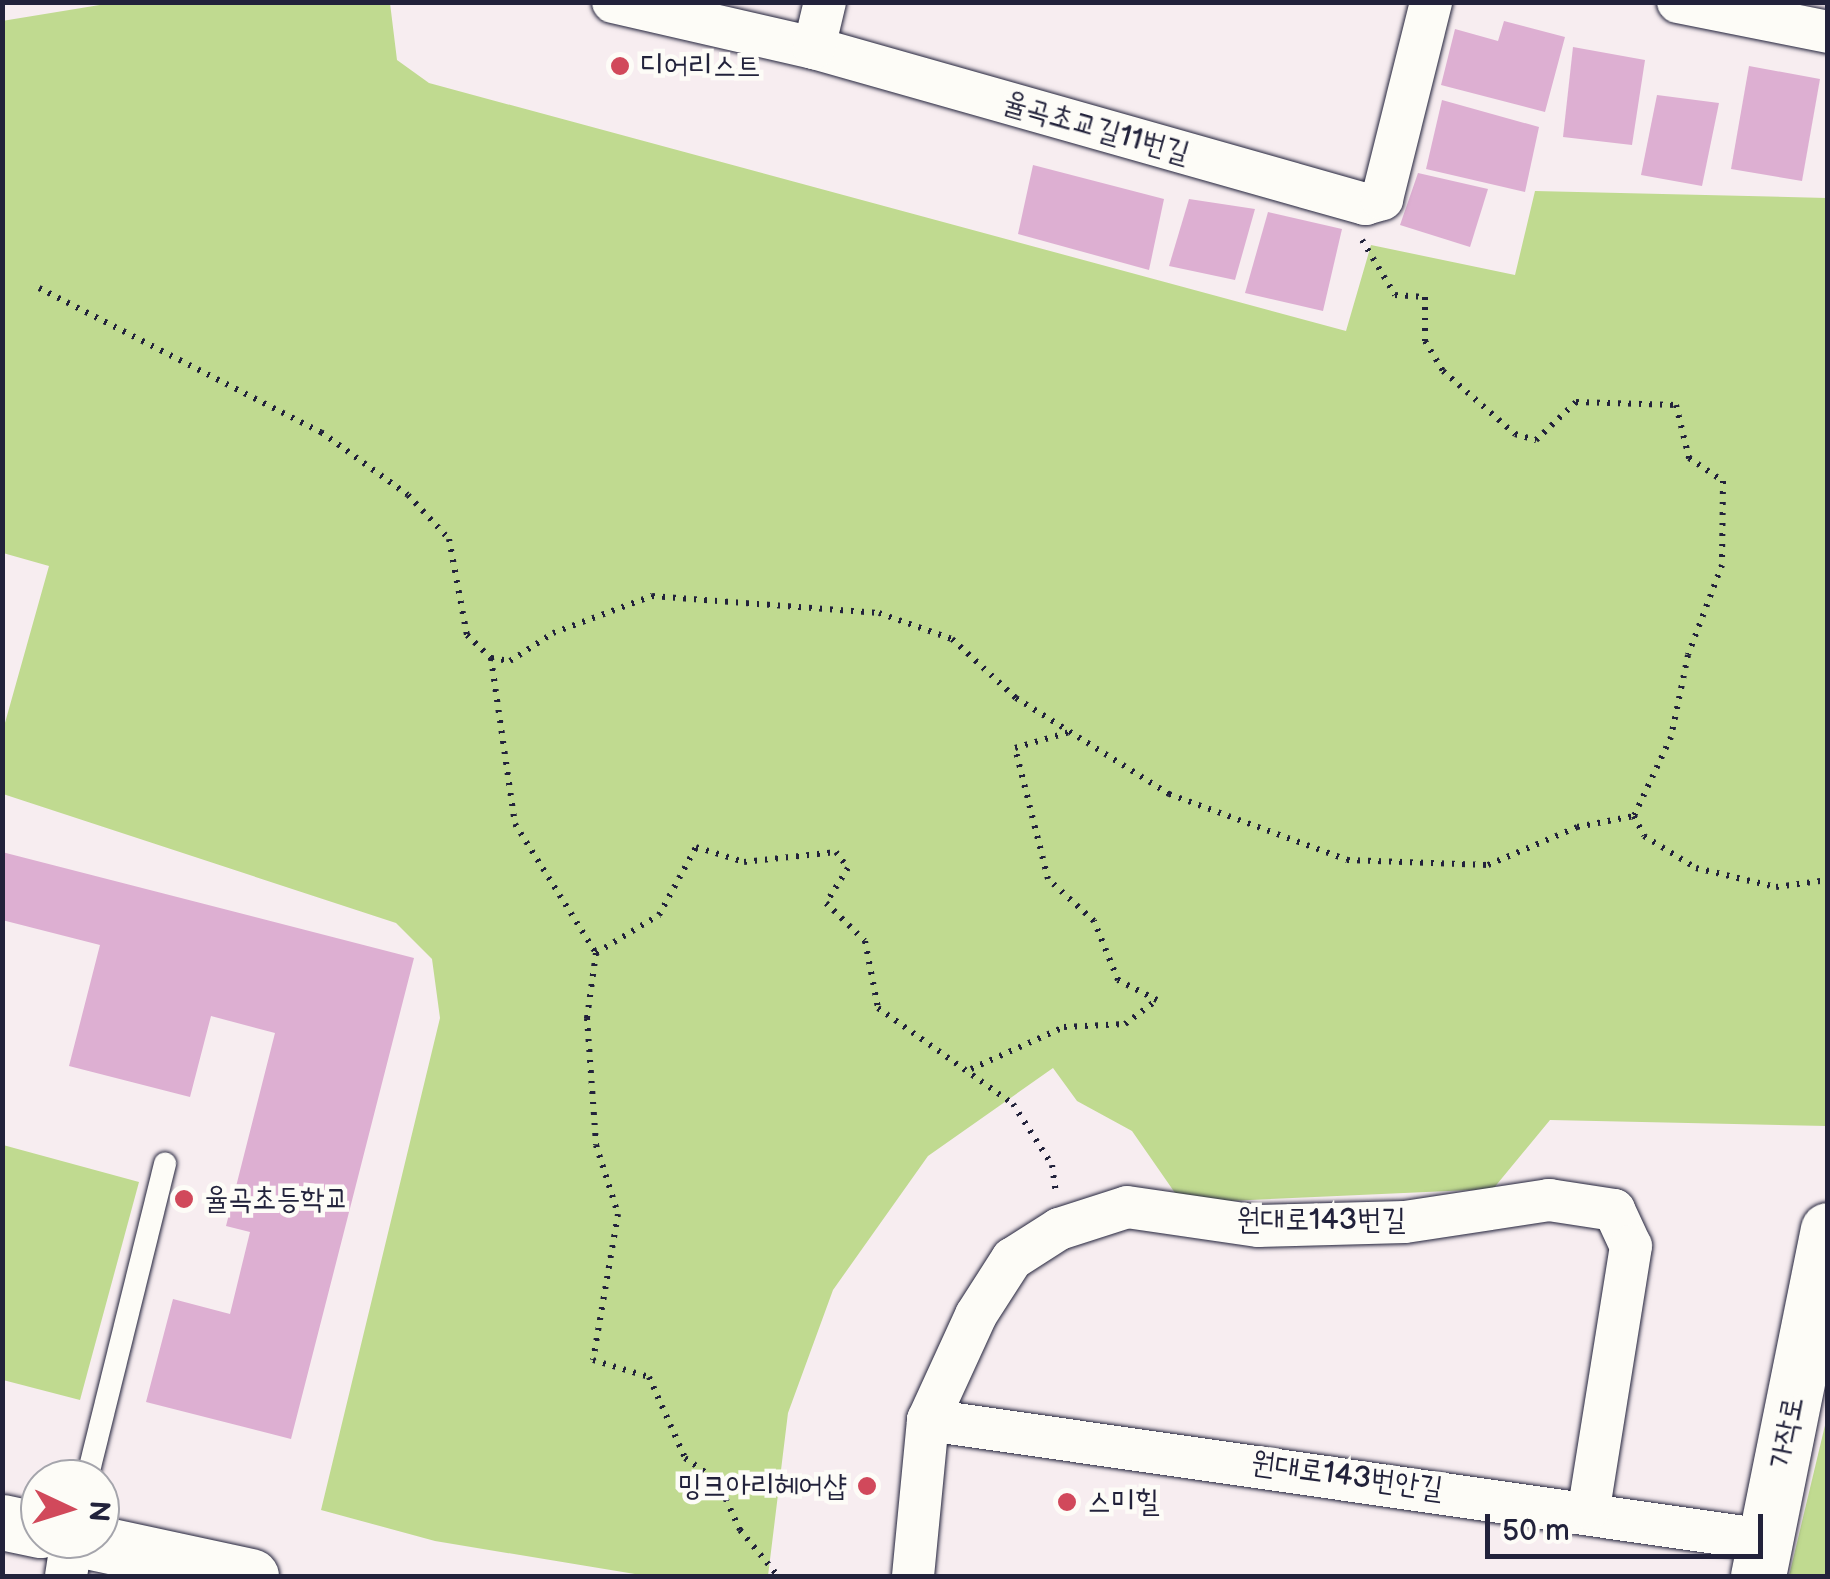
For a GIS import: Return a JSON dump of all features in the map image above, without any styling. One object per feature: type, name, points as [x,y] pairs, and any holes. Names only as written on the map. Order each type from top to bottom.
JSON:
[{"type":"street","name":"율곡초교길11번길","points":[[613,2],[814,48],[1364,204]]},
{"type":"street","points":[[814,48],[824,2]]},
{"type":"street","points":[[1364,204],[1382,199],[1431,2]]},
{"type":"street","points":[[1678,2],[1828,32]]},
{"type":"street","name":"원대로143번길","points":[[913,1576],[928,1420],[1012,1259],[1059,1229],[1127,1207],[1258,1226],[1406,1222],[1549,1200],[1614,1210],[1631,1246],[1589,1509]]},
{"type":"street","name":"가작로","points":[[1762,1558],[1828,1230]]},
{"type":"street","name":"원대로143번안길","points":[[928,1420],[1589,1509],[1762,1558]]},
{"type":"street","points":[[120,1548],[251,1576]]},
{"type":"lane","points":[[91,1459],[165,1163]]},
{"type":"path","points":[[1364,204],[1371,258],[1395,295],[1424,298],[1433,357],[1515,434],[1536,440],[1576,402],[1676,405],[1689,458],[1723,481],[1722,565],[1688,655],[1671,737],[1634,816]]},
{"type":"path","points":[[39,288],[321,432],[408,495],[449,539],[466,635],[492,658],[510,661],[553,632],[652,596],[879,613],[952,638],[1016,698],[1188,803],[1370,864],[1512,861],[1576,828],[1634,816]]},
{"type":"path","points":[[492,658],[515,824],[596,954],[587,1018],[596,1145],[618,1214],[593,1360],[649,1376],[678,1448],[717,1480],[740,1530],[778,1576]]},
{"type":"path","points":[[971,1069],[1064,1027],[1125,1024],[1157,1000],[1118,980],[1094,921],[1048,879],[1016,748],[1074,730]]},
{"type":"path","points":[[1634,816],[1644,836],[1696,868],[1776,887],[1828,880]]},
{"type":"path","points":[[596,954],[660,915],[696,847],[744,862],[836,852],[848,868],[826,903],[864,941],[878,1008],[926,1050],[971,1069],[979,1087],[1013,1104],[1052,1165],[1059,1229]]},
{"type":"green space","points":[[118,2],[390,3],[397,60],[429,83],[1346,331],[1371,245],[1515,275],[1535,191],[1827,198],[1827,1126],[1550,1120],[1493,1189],[1182,1203],[1132,1131],[1077,1101],[1053,1068],[928,1156],[833,1290],[788,1413],[768,1576],[647,1576],[435,1541],[321,1510],[440,1018],[432,959],[396,923],[3,794],[3,730],[49,566],[3,553],[2,21]]},
{"type":"green space","points":[[3,1145],[139,1182],[80,1400],[3,1380]]},
{"type":"green space","points":[[1827,1417],[1827,1576],[1789,1576]]},
{"type":"building","points":[[1504,21],[1565,37],[1545,112],[1441,85],[1455,29],[1498,41]]},
{"type":"building","points":[[1573,47],[1645,60],[1632,145],[1563,137]]},
{"type":"building","points":[[1749,66],[1820,79],[1802,181],[1731,169]]},
{"type":"building","points":[[1657,95],[1719,103],[1702,186],[1641,175]]},
{"type":"building","points":[[1442,100],[1539,127],[1525,192],[1426,169]]},
{"type":"building","points":[[1033,165],[1164,199],[1149,270],[1018,234]]},
{"type":"building","points":[[1418,173],[1488,189],[1470,247],[1400,225]]},
{"type":"building","points":[[1189,199],[1255,209],[1235,280],[1169,266]]},
{"type":"building","points":[[1268,212],[1342,229],[1323,311],[1245,293]]},
{"type":"building","points":[[2,852],[414,958],[291,1439],[146,1402],[173,1299],[230,1314],[250,1232],[226,1226],[275,1033],[211,1016],[190,1097],[69,1066],[100,945],[2,920]]},
{"type":"place","name":"디어리스트","points":[[620,66]]},
{"type":"place","name":"율곡초등학교","points":[[184,1199]]},
{"type":"place","name":"밍크아리헤어샵","points":[[867,1486]]},
{"type":"place","name":"스미힐","points":[[1067,1502]]}]
